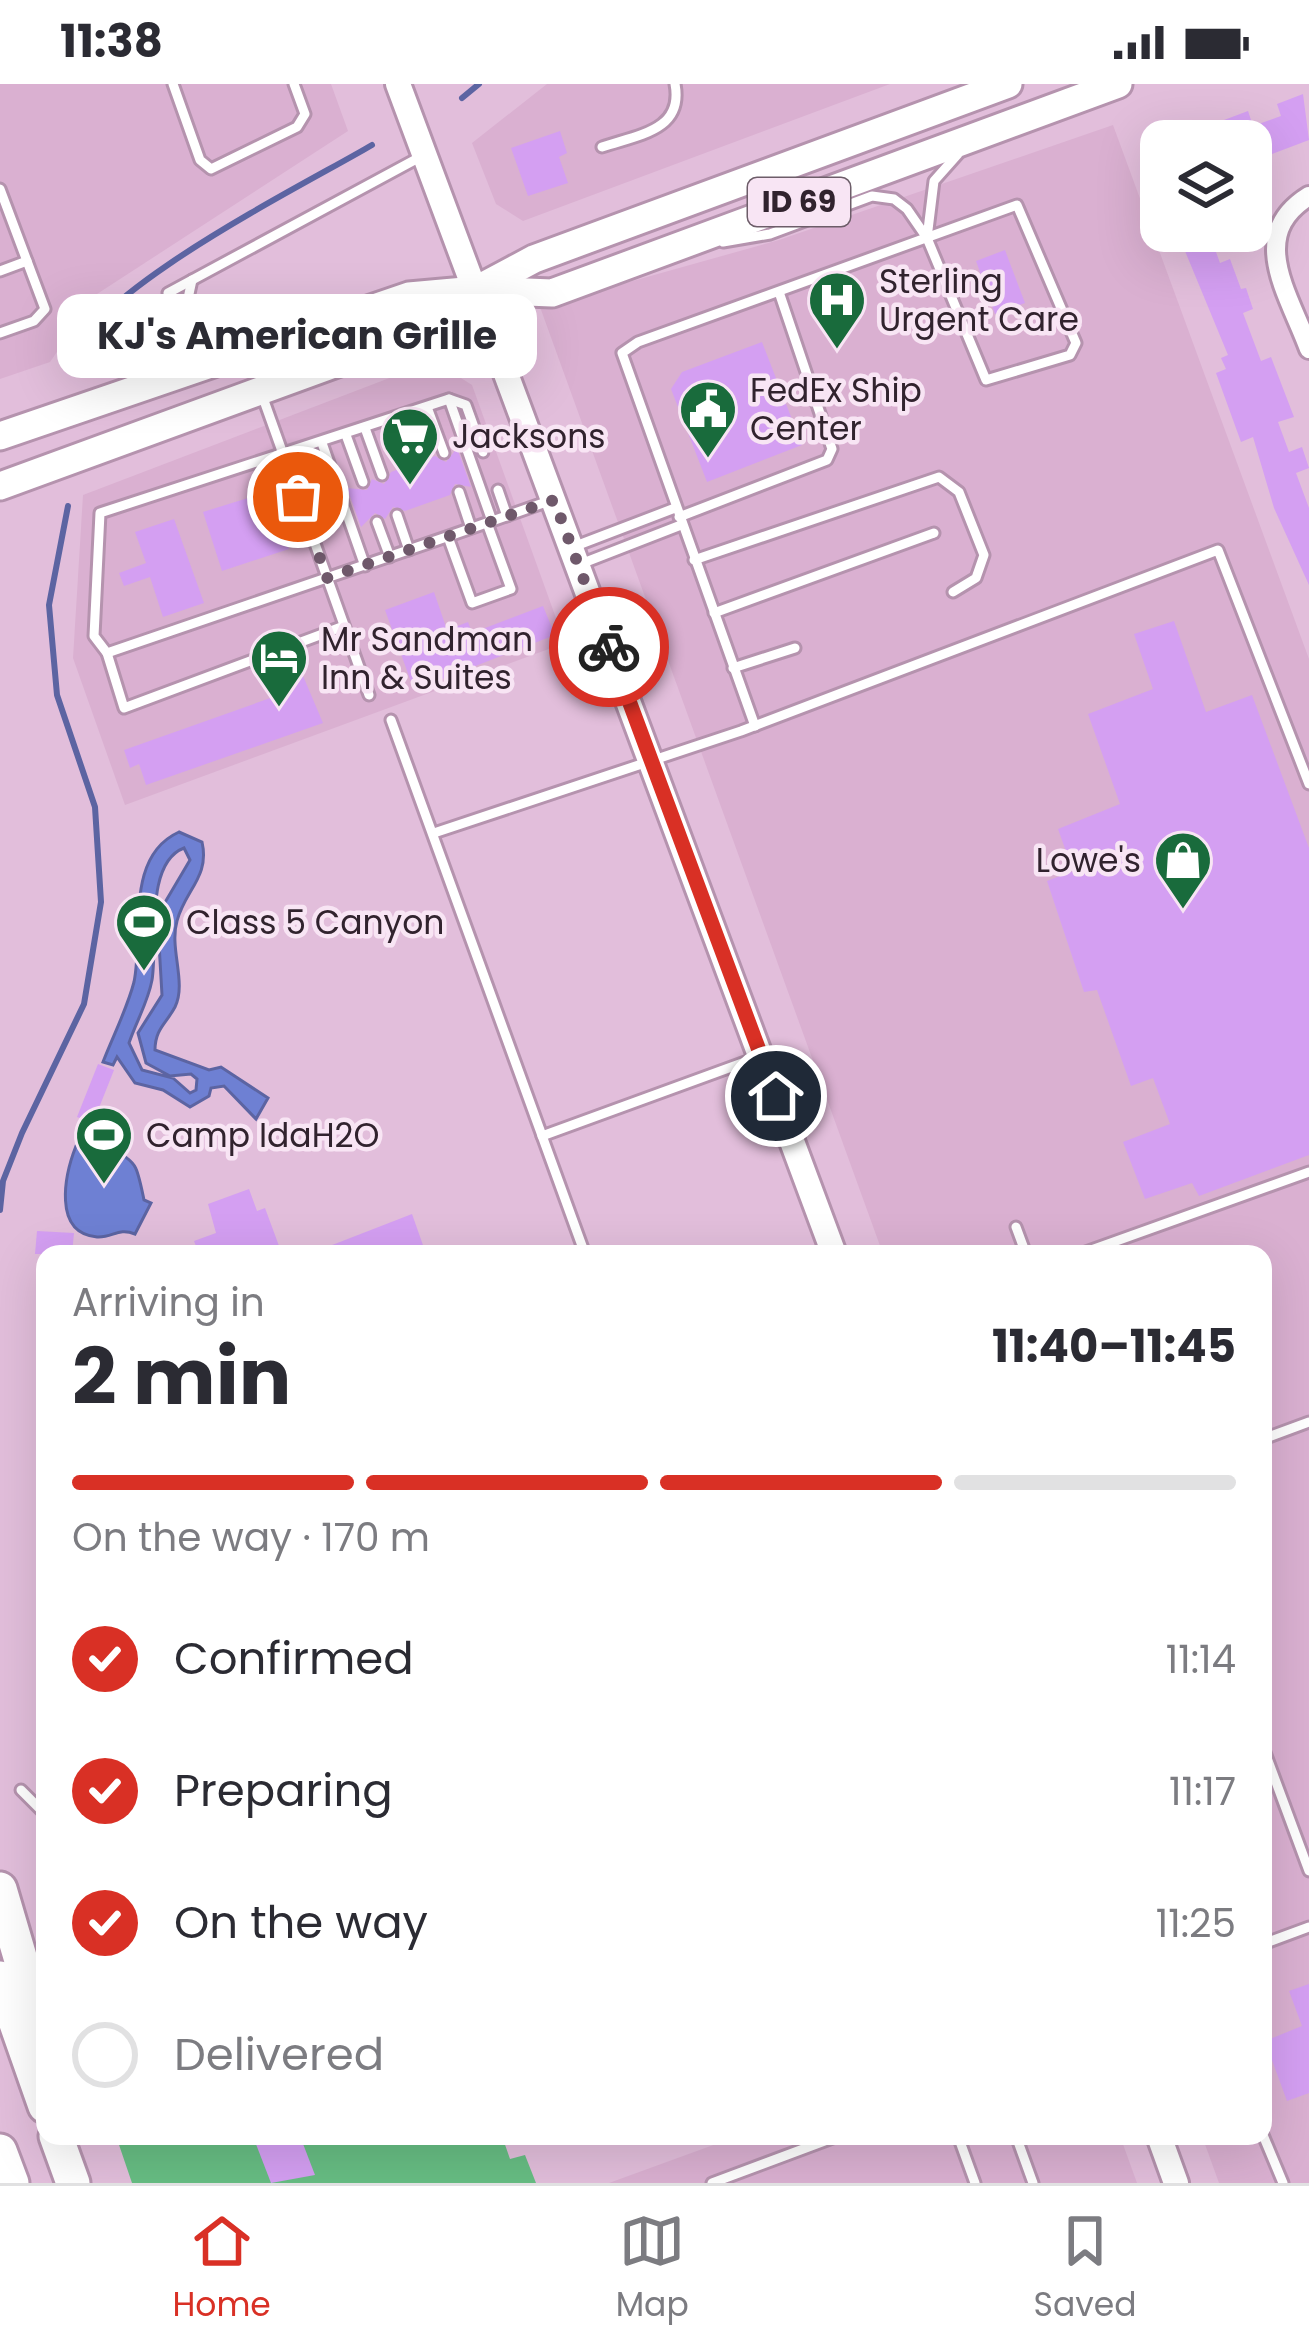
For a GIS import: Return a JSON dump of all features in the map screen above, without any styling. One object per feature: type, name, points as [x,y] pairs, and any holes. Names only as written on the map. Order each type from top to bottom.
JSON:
[{"type":"highway","points":[[0,1889],[36,2011]]},
{"type":"highway","points":[[0,1978],[36,2080]]},
{"type":"highway","points":[[59,2145],[73,2183]]},
{"type":"highway","points":[[80,2145],[94,2183]]},
{"type":"highway","points":[[0,2151],[12,2183]]},
{"type":"main road","name":"ID 69","points":[[0,486],[427,330],[476,290],[534,259],[1008,84]]},
{"type":"main road","name":"ID 69","points":[[0,436],[409,296],[476,290],[552,293],[1118,84]]},
{"type":"street","points":[[398,84],[831,1245]]},
{"type":"street","points":[[1309,196],[1279,220],[1277,263],[1309,349]]},
{"type":"street","points":[[1162,2145],[1176,2183]]},
{"type":"lane","points":[[172,84],[200,160],[211,169],[297,128],[305,114],[294,84]]},
{"type":"lane","points":[[602,147],[666,125],[676,111],[675,84]]},
{"type":"lane","points":[[927,238],[934,181],[976,136]]},
{"type":"lane","points":[[168,293],[424,154]]},
{"type":"lane","points":[[0,189],[45,309],[34,321],[0,333]]},
{"type":"lane","points":[[664,252],[770,234],[872,196],[894,199],[927,238],[986,380],[1070,355],[1076,343],[1017,205],[927,238],[778,292],[638,342],[622,353],[754,726]]},
{"type":"lane","points":[[0,271],[27,261]]},
{"type":"lane","points":[[164,379],[160,333],[187,303],[192,280]]},
{"type":"lane","points":[[575,556],[827,460],[832,449],[778,292]]},
{"type":"lane","points":[[260,388],[368,695]]},
{"type":"lane","points":[[448,399],[511,589],[472,603],[448,537]]},
{"type":"lane","points":[[344,626],[124,708],[107,653],[94,636],[100,513],[448,399],[466,405],[483,452]]},
{"type":"lane","points":[[427,407],[444,453]]},
{"type":"lane","points":[[365,428],[382,475]]},
{"type":"lane","points":[[346,435],[363,482]]},
{"type":"lane","points":[[322,443],[365,566]]},
{"type":"lane","points":[[694,560],[939,477],[958,492],[984,555],[976,578],[952,592]]},
{"type":"lane","points":[[498,490],[507,516]]},
{"type":"lane","points":[[459,492],[471,529]]},
{"type":"lane","points":[[107,653],[554,500]]},
{"type":"lane","points":[[397,514],[410,550]]},
{"type":"lane","points":[[575,556],[678,517]]},
{"type":"lane","points":[[377,522],[389,557]]},
{"type":"lane","points":[[713,613],[934,533]]},
{"type":"lane","points":[[434,833],[553,789],[576,790],[754,726],[1218,550],[1309,784]]},
{"type":"lane","points":[[734,668],[795,648]]},
{"type":"lane","points":[[391,720],[582,1245]]},
{"type":"lane","points":[[542,1136],[761,1056]]},
{"type":"lane","points":[[1105,1245],[1309,1172]]},
{"type":"lane","points":[[1016,1227],[1023,1245]]},
{"type":"lane","points":[[1272,1436],[1309,1422]]},
{"type":"lane","points":[[1272,1771],[1309,1871]]},
{"type":"lane","points":[[21,1790],[36,1805]]},
{"type":"lane","points":[[1272,1941],[1309,1927]]},
{"type":"lane","points":[[712,2183],[814,2145]]},
{"type":"lane","points":[[961,2145],[975,2183]]},
{"type":"lane","points":[[1019,2145],[1034,2183]]},
{"type":"lane","points":[[1267,2145],[1283,2183]]},
{"type":"shaded area","points":[[0,84],[331,84],[348,131],[97,294],[50,362],[0,379]]},
{"type":"shaded area","points":[[547,84],[890,84],[523,221],[496,204],[472,143]]},
{"type":"shaded area","points":[[1113,125],[1140,199],[1140,252],[1160,252],[1309,659],[1309,2183],[1219,2183],[1205,2145],[1272,2145],[1272,1245],[880,1245],[540,307],[779,240]]},
{"type":"shaded area","points":[[434,361],[472,385],[565,643],[125,805],[73,658],[83,495]]},
{"type":"shaded area","points":[[713,2145],[1123,2145],[1137,2183],[609,2183]]},
{"type":"green space","points":[[119,2145],[505,2145],[510,2159],[525,2155],[536,2183],[132,2183]]},
{"type":"water","name":"Class 5 Canyon","points":[[179,832],[202,842],[204,854],[175,931],[178,998],[159,1032],[155,1050],[209,1070],[221,1067],[268,1098],[256,1119],[224,1086],[211,1088],[209,1096],[190,1107],[163,1090],[135,1083],[117,1057],[113,1065],[103,1062],[134,982],[143,878],[162,844]],"holes":[[[184,848],[190,860],[164,904],[158,926],[162,995],[138,1033],[146,1063],[170,1076],[191,1074],[197,1079],[196,1090],[190,1093],[173,1078],[142,1070],[129,1043],[152,980],[155,907],[163,870]]]},
{"type":"water","name":"Camp IdaH2O","points":[[107,1141],[132,1162],[144,1200],[151,1203],[135,1234],[97,1237],[83,1233],[68,1214],[66,1186],[76,1146],[104,1147]]},
{"type":"building","points":[[1303,94],[1309,140],[1272,154],[1270,120],[1281,116],[1277,104]]},
{"type":"building","points":[[1248,111],[1251,120],[1224,120]]},
{"type":"building","points":[[560,131],[567,153],[559,157],[568,183],[528,196],[511,148]]},
{"type":"building","points":[[1005,250],[1025,303],[995,314],[976,261]]},
{"type":"building","points":[[1185,252],[1216,252],[1220,263],[1230,259],[1253,309],[1243,313],[1261,361],[1271,357],[1294,417],[1278,422],[1289,452],[1302,447],[1309,468],[1296,473],[1309,508],[1309,585],[1274,508],[1253,437],[1241,442],[1216,373],[1226,369],[1221,358],[1228,355]]},
{"type":"building","points":[[762,342],[802,445],[707,482],[671,389],[682,372]]},
{"type":"building","name":"Jacksons","points":[[457,448],[471,487],[455,484],[450,495],[405,511],[393,507],[385,519],[375,513],[361,527],[347,488],[367,490],[372,479],[384,484],[391,472],[435,456],[446,462]]},
{"type":"building","points":[[270,491],[289,549],[222,571],[203,512]]},
{"type":"building","points":[[174,519],[204,603],[163,617],[150,577],[124,586],[119,573],[146,563],[135,532]]},
{"type":"building","points":[[434,592],[447,630],[468,622],[472,633],[543,606],[555,635],[414,690],[385,610]]},
{"type":"building","name":"Lowe's","points":[[1174,621],[1206,712],[1252,695],[1309,848],[1309,1155],[1199,1196],[1192,1183],[1145,1199],[1123,1142],[1170,1124],[1153,1078],[1131,1086],[1097,990],[1084,992],[1047,881],[1073,871],[1058,829],[1120,804],[1088,714],[1153,689],[1134,634]]},
{"type":"building","name":"Mr Sandman Inn & Suites","points":[[295,657],[323,723],[146,785],[139,764],[130,768],[124,750],[279,695],[276,686],[288,682],[281,662]]},
{"type":"building","points":[[98,1064],[114,1070],[93,1123],[77,1117]]},
{"type":"building","points":[[249,1189],[257,1211],[265,1208],[279,1245],[196,1245],[194,1241],[216,1233],[208,1204]]},
{"type":"building","points":[[412,1214],[423,1245],[332,1245]]},
{"type":"building","points":[[37,1231],[74,1233],[73,1245],[36,1245],[35,1254]]},
{"type":"building","points":[[1309,1984],[1309,2093],[1287,2101],[1272,2060],[1272,2038],[1302,2026],[1289,1991]]},
{"type":"building","points":[[256,2145],[303,2145],[315,2175],[271,2183]]},
{"type":"waterway","points":[[462,98],[479,84]]},
{"type":"waterway","points":[[71,365],[84,337],[113,306],[154,275],[372,145]]},
{"type":"waterway","points":[[0,1210],[3,1181],[22,1133],[84,1004],[101,902],[95,807],[57,695],[49,605],[68,506]]},
{"type":"way so far","points":[[298,497],[327,578],[554,500],[609,647]]},
{"type":"place","name":"Sterling Urgent Care","points":[[837,351]]},
{"type":"place","name":"FedEx Ship Center","points":[[708,460]]},
{"type":"place","name":"Jacksons","points":[[410,487]]},
{"type":"place","name":"KJ's American Grille","points":[[298,497]]},
{"type":"place","name":"Mr Sandman Inn & Suites","points":[[279,709]]},
{"type":"place","name":"Lowe's","points":[[1183,911]]},
{"type":"place","name":"Class 5 Canyon","points":[[144,973]]},
{"type":"place","name":"Camp IdaH2O","points":[[104,1186]]},
{"type":"route","points":[[609,647],[776,1096]]}]
